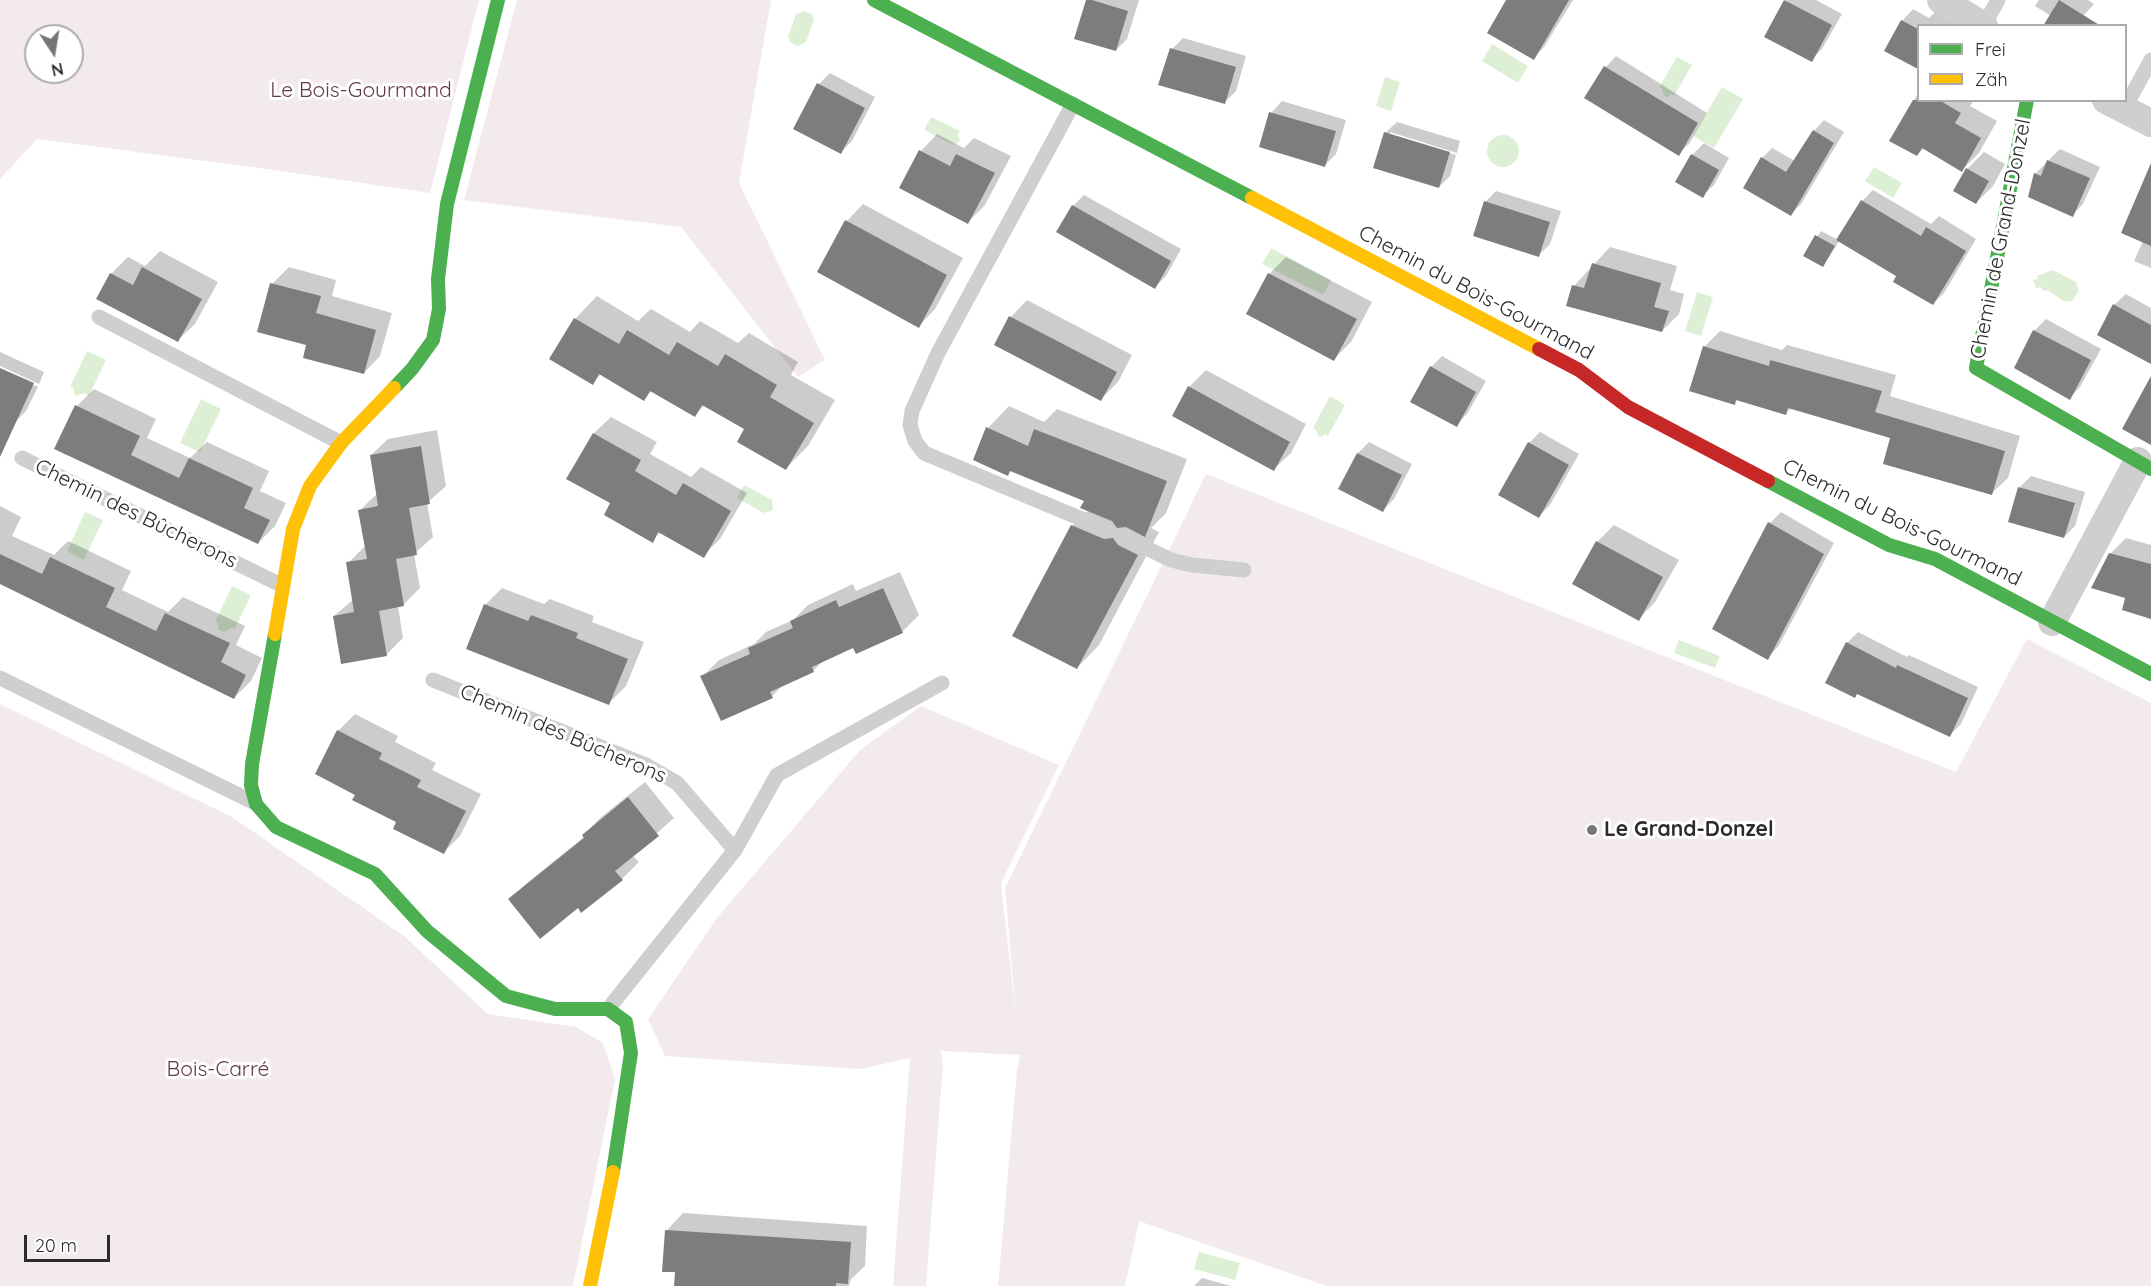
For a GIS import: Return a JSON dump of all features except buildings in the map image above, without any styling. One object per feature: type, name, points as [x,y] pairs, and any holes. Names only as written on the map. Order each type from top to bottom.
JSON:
[{"type":"street","points":[[498,0],[447,204],[438,279],[439,309],[433,340],[412,369],[341,443],[310,486],[293,529],[252,764],[251,785],[256,804],[276,826],[375,874],[427,931],[506,996],[555,1009],[608,1009],[626,1022],[631,1053],[610,1188],[590,1286]]},
{"type":"street","name":"Chemin du Bois-Gourmand","points":[[874,0],[1579,370],[1628,407],[1889,545],[1935,559],[2151,674]]},
{"type":"street","points":[[1941,0],[1982,24]]},
{"type":"street","name":"Chemin de Grand-Donzel","points":[[2027,102],[1976,368],[2145,465],[2052,622]]},
{"type":"street","points":[[2115,105],[2151,123]]},
{"type":"lane","points":[[1985,24],[1998,0]]},
{"type":"lane","points":[[2127,90],[2151,60]]},
{"type":"lane","points":[[1073,104],[938,353],[912,411],[910,425],[915,441],[924,453],[1115,533],[1171,560],[1192,565],[1244,570]]},
{"type":"lane","points":[[99,317],[341,443]]},
{"type":"lane","name":"Chemin des Bûcherons","points":[[22,458],[283,586]]},
{"type":"lane","points":[[0,678],[256,804]]},
{"type":"lane","name":"Chemin des Bûcherons","points":[[433,680],[646,765],[677,783],[735,850]]},
{"type":"lane","points":[[608,1009],[735,850],[777,775],[942,682]]},
{"type":"green space","name":"Le Bois-Gourmand","points":[[0,0],[479,0],[430,193],[37,139],[0,179]]},
{"type":"green space","name":"Le Bois-Gourmand","points":[[517,0],[771,0],[739,183],[825,360],[798,377],[681,227],[464,200]]},
{"type":"green space","name":"Le Grand-Donzel","points":[[1206,474],[1956,772],[2027,639],[2151,703],[2151,1286],[1326,1286],[1139,1221],[1125,1286],[998,1286],[1020,1055],[941,1051],[943,1064],[926,1286],[893,1286],[910,1058],[860,1069],[665,1056],[648,1019],[717,918],[860,750],[921,706],[1059,765],[1001,883],[1016,1016],[1005,888]]},
{"type":"green space","name":"Bois-Carré","points":[[0,704],[232,817],[404,936],[488,1014],[576,1027],[603,1043],[615,1079],[573,1286],[0,1286]]},
{"type":"shaded area","points":[[805,11],[812,14],[814,20],[806,42],[798,46],[791,43],[788,37],[796,14]]},
{"type":"shaded area","points":[[1492,44],[1528,66],[1518,83],[1482,61]]},
{"type":"shaded area","points":[[1677,57],[1692,65],[1674,96],[1671,94],[1668,97],[1664,96],[1659,87]]},
{"type":"shaded area","points":[[1385,77],[1400,82],[1391,111],[1376,106]]},
{"type":"shaded area","points":[[1722,87],[1743,99],[1714,148],[1693,136]]},
{"type":"shaded area","points":[[931,117],[960,131],[958,135],[960,141],[953,145],[924,130]]},
{"type":"shaded area","points":[[1503,135],[1515,139],[1519,151],[1515,163],[1503,167],[1491,163],[1487,151],[1491,139]]},
{"type":"shaded area","points":[[1874,167],[1902,183],[1893,198],[1865,181]]},
{"type":"shaded area","points":[[1271,248],[1331,280],[1323,295],[1262,264]]},
{"type":"shaded area","points":[[2053,270],[2076,282],[2079,291],[2072,301],[2065,302],[2049,291],[2042,290],[2041,287],[2036,288],[2033,280]]},
{"type":"shaded area","points":[[1697,292],[1713,297],[1701,336],[1685,331]]},
{"type":"shaded area","points":[[87,351],[106,360],[89,396],[84,393],[76,396],[74,389],[70,387]]},
{"type":"shaded area","points":[[1330,396],[1345,405],[1328,436],[1325,434],[1322,437],[1318,436],[1313,428]]},
{"type":"shaded area","points":[[201,399],[221,409],[200,452],[180,443]]},
{"type":"shaded area","points":[[744,485],[772,500],[773,510],[764,513],[737,498]]},
{"type":"shaded area","points":[[85,512],[103,520],[84,560],[67,551]]},
{"type":"shaded area","points":[[232,586],[251,595],[235,629],[224,632],[219,630],[216,620]]},
{"type":"shaded area","points":[[1679,640],[1720,656],[1715,668],[1674,653]]},
{"type":"shaded area","points":[[1199,1252],[1240,1263],[1235,1280],[1194,1269]]},
{"type":"traffic: fast","points":[[394,388],[412,369],[433,340],[439,309],[438,279],[447,204],[498,0]]},
{"type":"traffic: fast","points":[[874,0],[1252,198]]},
{"type":"traffic: fast","points":[[2027,102],[1976,368],[2151,469]]},
{"type":"traffic: fast","points":[[1768,481],[1889,545],[1935,559],[2151,674]]},
{"type":"traffic: fast","points":[[275,634],[252,764],[251,785],[256,804],[276,827],[375,874],[427,931],[506,996],[555,1009],[608,1009],[626,1022],[631,1053],[613,1172]]},
{"type":"traffic: slow","points":[[1252,198],[1539,349]]},
{"type":"traffic: slow","points":[[275,634],[293,529],[310,486],[341,443],[394,388]]},
{"type":"traffic: slow","points":[[590,1286],[613,1172]]},
{"type":"traffic: jam","points":[[1539,349],[1579,370],[1628,407],[1768,481]]},
{"type":"place","name":"Le Grand-Donzel","points":[[1592,830]]}]
